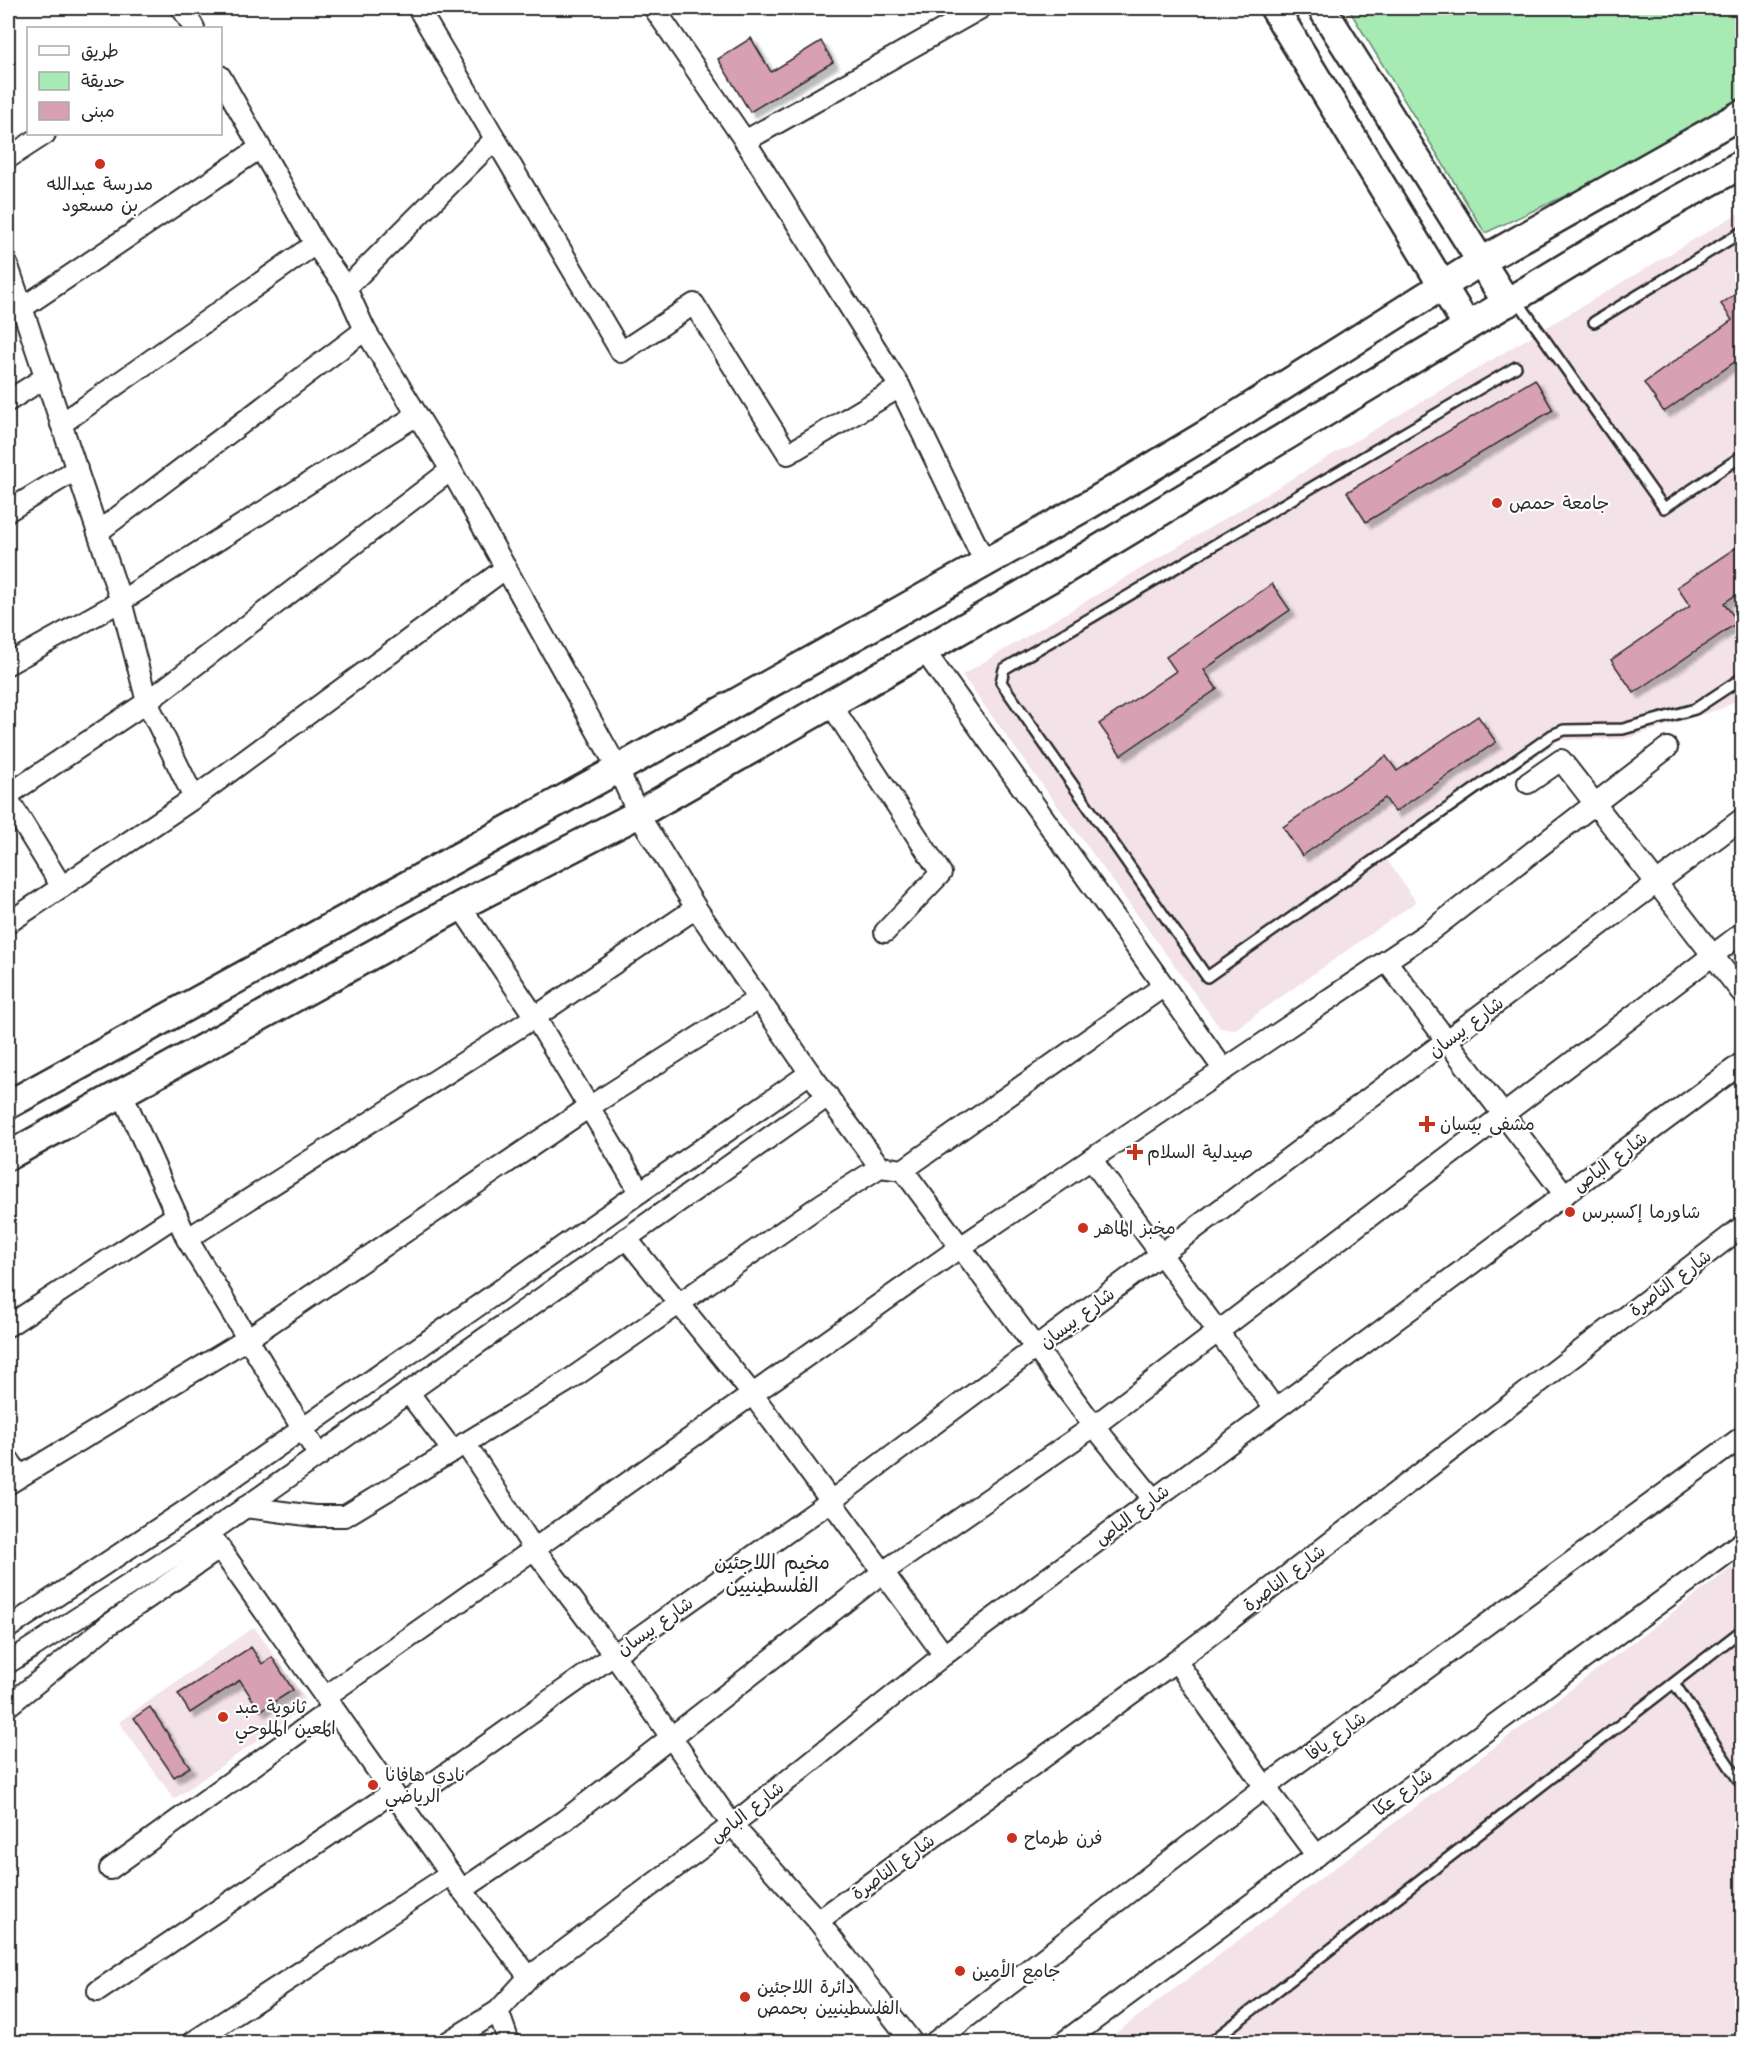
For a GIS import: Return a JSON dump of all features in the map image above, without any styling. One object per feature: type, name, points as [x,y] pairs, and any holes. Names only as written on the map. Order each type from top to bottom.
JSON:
[{"type":"main road","points":[[1274,8],[1441,287],[1467,326]]},
{"type":"main road","points":[[1322,8],[1480,262],[1512,301]]},
{"type":"main road","points":[[8,1105],[618,770],[985,563],[1220,426],[1480,262],[1743,114]]},
{"type":"main road","points":[[8,1156],[460,906],[638,814],[1056,575],[1665,207],[1743,164]]},
{"type":"street","points":[[182,8],[193,27]]},
{"type":"street","points":[[418,8],[621,352],[694,304],[788,454],[900,387]]},
{"type":"street","points":[[654,8],[745,141],[900,387],[985,563]]},
{"type":"street","points":[[745,141],[981,8]]},
{"type":"street","points":[[222,80],[315,244],[346,288],[365,330],[451,470],[618,770],[638,814],[696,908],[758,999],[880,1167]]},
{"type":"street","points":[[8,158],[43,135]]},
{"type":"street","points":[[346,288],[495,140]]},
{"type":"street","points":[[22,308],[260,148]]},
{"type":"street","points":[[62,424],[315,244]]},
{"type":"street","points":[[9,275],[46,377],[121,601],[147,702],[194,798]]},
{"type":"street","points":[[98,532],[365,330]]},
{"type":"street","points":[[8,401],[46,377]]},
{"type":"street","points":[[8,664],[121,601],[417,415]]},
{"type":"street","points":[[8,511],[76,469]]},
{"type":"street","points":[[62,887],[8,797],[147,702],[451,470]]},
{"type":"street","points":[[8,923],[194,798],[506,568]]},
{"type":"street","points":[[923,649],[1224,1070]]},
{"type":"street","points":[[830,703],[940,873],[885,932]]},
{"type":"street","points":[[110,1869],[534,1549],[962,1246],[1429,932],[1667,748]]},
{"type":"street","points":[[1528,783],[1561,760],[1743,993]]},
{"type":"street","name":"شارع بيسان","points":[[98,1991],[398,1798],[614,1655],[831,1501],[1743,819]]},
{"type":"street","points":[[460,906],[535,1017],[640,1192]]},
{"type":"street","points":[[187,1239],[535,1017],[696,908]]},
{"type":"street","points":[[194,2043],[457,1882],[565,1820],[883,1572],[1094,1426],[1743,933]]},
{"type":"street","points":[[1386,961],[1565,1195]]},
{"type":"street","points":[[245,1507],[314,1516],[345,1515],[568,1381],[822,1204],[880,1167],[903,1170],[1164,986]]},
{"type":"street","points":[[8,1459],[14,1480],[247,1339],[589,1107],[758,999]]},
{"type":"street","name":"شارع الباص","points":[[448,2043],[498,2011],[529,1977],[732,1825],[944,1655],[1743,1063]]},
{"type":"street","points":[[8,1628],[191,1508],[810,1073]]},
{"type":"street","points":[[122,1093],[187,1239],[319,1456]]},
{"type":"street","points":[[8,1706],[214,1540],[245,1507],[828,1096]]},
{"type":"street","points":[[1091,1159],[1275,1409]]},
{"type":"street","points":[[903,1170],[962,1246],[1094,1426],[1154,1500]]},
{"type":"street","points":[[8,1326],[177,1215]]},
{"type":"street","name":"شارع الناصرة","points":[[818,1921],[1176,1661],[1743,1227]]},
{"type":"street","points":[[626,1238],[753,1395],[944,1655]]},
{"type":"street","points":[[408,1392],[459,1447],[614,1655],[732,1825],[818,1921],[912,2043]]},
{"type":"street","name":"شارع يافا","points":[[935,2043],[1265,1787],[1743,1437]]},
{"type":"street","points":[[8,1663],[214,1540]]},
{"type":"street","points":[[214,1540],[457,1882],[529,1977]]},
{"type":"street","name":"شارع عكا","points":[[1064,2043],[1743,1542]]},
{"type":"street","points":[[1176,1661],[1317,1856]]},
{"type":"street","points":[[498,2011],[509,2043]]},
{"type":"lane","points":[[1594,322],[1743,232]]},
{"type":"lane","points":[[1512,301],[1664,508],[1743,456]]},
{"type":"lane","points":[[1516,367],[1004,669],[1001,682],[1207,977],[1552,735],[1564,730],[1623,729],[1695,709],[1743,678]]},
{"type":"lane","points":[[1211,2043],[1743,1630]]},
{"type":"lane","points":[[1674,1683],[1743,1785]]},
{"type":"shaded area","name":"جامعة حمص","points":[[1742,211],[1742,697],[1723,708],[1625,739],[1560,740],[1385,857],[1416,902],[1234,1030],[1220,1028],[962,675]]},
{"type":"shaded area","points":[[1742,1560],[1742,2042],[1104,2042]]},
{"type":"shaded area","points":[[254,1627],[304,1697],[302,1709],[174,1799],[119,1722]]},
{"type":"green space","points":[[1348,8],[1742,8],[1742,114],[1485,233]]},
{"type":"building","points":[[751,38],[771,72],[821,41],[833,62],[750,112],[718,59]]},
{"type":"building","points":[[1743,289],[1743,356],[1664,412],[1644,383],[1732,320],[1721,304]]},
{"type":"building","points":[[1535,379],[1553,410],[1366,522],[1347,492]]},
{"type":"building","points":[[1743,543],[1743,590],[1724,603],[1738,622],[1634,693],[1611,660],[1690,606],[1677,587]]},
{"type":"building","points":[[1272,584],[1290,610],[1204,670],[1217,689],[1121,755],[1099,724],[1176,671],[1166,657]]},
{"type":"building","points":[[1478,716],[1496,742],[1395,812],[1385,798],[1302,856],[1283,827],[1386,756],[1397,771]]},
{"type":"building","points":[[251,1647],[262,1664],[272,1657],[293,1690],[260,1711],[240,1680],[190,1713],[178,1694]]},
{"type":"building","points":[[150,1707],[190,1767],[174,1777],[134,1718]]},
{"type":"place","name":"مدرسة عبدالله بن مسعود","points":[[100,164]]},
{"type":"place","name":"جامعة حمص","points":[[1497,503]]},
{"type":"place","name":"مشفى بيسان","points":[[1427,1124]]},
{"type":"place","name":"صيدلية السلام","points":[[1135,1152]]},
{"type":"place","name":"شاورما إكسبرس","points":[[1570,1212]]},
{"type":"place","name":"مخبز الماهر","points":[[1083,1228]]},
{"type":"place","name":"ثانوية عبد المعين الملوحي","points":[[223,1717]]},
{"type":"place","name":"نادي هافانا الرياضي","points":[[373,1785]]},
{"type":"place","name":"فرن طرماح","points":[[1012,1838]]},
{"type":"place","name":"جامع الأمين","points":[[960,1971]]},
{"type":"place","name":"دائرة اللاجئين الفلسطينيين بحمص","points":[[745,1997]]},
{"type":"district","name":"مخيم اللاجئين الفلسطينيين","points":[[772,1574]]}]
